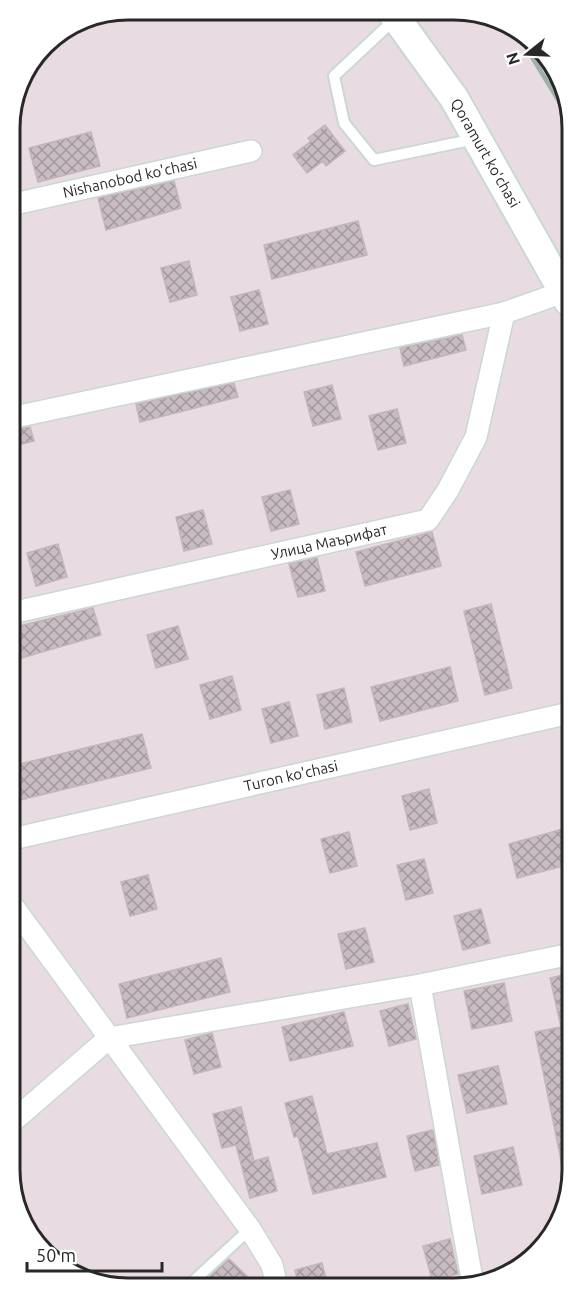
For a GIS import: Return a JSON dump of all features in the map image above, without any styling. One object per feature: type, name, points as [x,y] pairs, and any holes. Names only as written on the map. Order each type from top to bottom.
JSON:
[{"type":"main road","name":"Qoramurt koʻchasi","points":[[402,20],[454,98],[562,283]]},
{"type":"main road","name":"Qoramurt koʻchasi","points":[[402,20],[462,96],[562,282]]},
{"type":"street","name":"Nishanobod ko'chasi","points":[[20,203],[251,151]]},
{"type":"street","points":[[20,416],[504,313],[562,294]]},
{"type":"street","name":"Улица Маърифат","points":[[20,611],[428,520],[448,490],[476,437],[504,313]]},
{"type":"street","name":"Turon ko'chasi","points":[[20,837],[561,715]]},
{"type":"street","points":[[20,916],[250,1228],[272,1265],[275,1278]]},
{"type":"street","points":[[20,1115],[109,1038],[420,984],[561,956]]},
{"type":"street","points":[[420,984],[472,1277]]},
{"type":"lane","points":[[390,20],[334,76],[344,123],[374,160],[477,139]]},
{"type":"lane","points":[[197,1278],[250,1228]]},
{"type":"building","points":[[325,125],[345,151],[326,166],[323,161],[307,173],[293,155],[311,141],[308,138]]},
{"type":"building","points":[[91,132],[100,166],[38,182],[29,148]]},
{"type":"building","points":[[174,181],[181,208],[106,230],[98,198]]},
{"type":"building","points":[[358,221],[367,255],[272,279],[264,245]]},
{"type":"building","points":[[189,261],[197,295],[170,302],[161,268]]},
{"type":"building","points":[[259,290],[268,324],[240,331],[231,297]]},
{"type":"building","points":[[462,335],[466,350],[404,366],[400,348]]},
{"type":"building","points":[[234,383],[238,397],[140,422],[136,404]]},
{"type":"building","points":[[332,385],[341,419],[313,426],[304,392]]},
{"type":"building","points":[[397,409],[406,443],[378,450],[369,416]]},
{"type":"building","points":[[30,427],[34,441],[20,444],[20,428]]},
{"type":"building","points":[[290,490],[299,524],[271,531],[262,497]]},
{"type":"building","points":[[203,510],[212,544],[184,551],[176,517]]},
{"type":"building","points":[[432,532],[441,566],[365,586],[356,552]]},
{"type":"building","points":[[58,544],[67,577],[36,586],[27,553]]},
{"type":"building","points":[[317,558],[325,591],[298,597],[289,564]]},
{"type":"building","points":[[491,604],[512,688],[485,695],[464,611]]},
{"type":"building","points":[[93,608],[101,635],[20,658],[20,626]]},
{"type":"building","points":[[178,626],[188,659],[156,668],[147,635]]},
{"type":"building","points":[[450,667],[458,701],[380,721],[371,687]]},
{"type":"building","points":[[232,676],[241,710],[210,719],[200,685]]},
{"type":"building","points":[[344,688],[352,722],[325,729],[317,695]]},
{"type":"building","points":[[289,702],[298,736],[271,743],[262,709]]},
{"type":"building","points":[[142,734],[151,768],[20,800],[20,764]]},
{"type":"building","points":[[429,789],[437,823],[410,830],[402,796]]},
{"type":"building","points":[[561,829],[561,867],[517,878],[509,844]]},
{"type":"building","points":[[349,832],[357,866],[330,873],[321,839]]},
{"type":"building","points":[[424,859],[433,893],[406,900],[397,865]]},
{"type":"building","points":[[148,875],[157,909],[130,916],[121,882]]},
{"type":"building","points":[[481,909],[490,943],[463,950],[454,916]]},
{"type":"building","points":[[365,928],[374,962],[346,969],[338,934]]},
{"type":"building","points":[[221,958],[230,992],[127,1018],[119,984]]},
{"type":"building","points":[[561,975],[561,1160],[535,1032],[561,1027],[550,978]]},
{"type":"building","points":[[504,983],[512,1021],[472,1029],[464,991]]},
{"type":"building","points":[[408,1004],[416,1039],[389,1046],[380,1011]]},
{"type":"building","points":[[344,1012],[353,1046],[290,1061],[282,1027]]},
{"type":"building","points":[[212,1033],[221,1067],[194,1074],[185,1040]]},
{"type":"building","points":[[498,1066],[507,1104],[467,1113],[458,1075]]},
{"type":"building","points":[[312,1096],[327,1154],[377,1143],[386,1177],[313,1194],[298,1136],[294,1137],[285,1103]]},
{"type":"building","points":[[241,1107],[254,1161],[268,1157],[277,1191],[250,1198],[236,1145],[222,1148],[213,1114]]},
{"type":"building","points":[[433,1130],[439,1165],[415,1171],[407,1136]]},
{"type":"building","points":[[513,1147],[522,1185],[482,1194],[474,1156]]},
{"type":"building","points":[[450,1239],[458,1274],[431,1278],[423,1246]]},
{"type":"building","points":[[229,1259],[248,1277],[247,1278],[208,1278]]},
{"type":"building","points":[[322,1263],[326,1278],[297,1278],[295,1270]]},
{"type":"railway","points":[[527,48],[558,99]]}]
